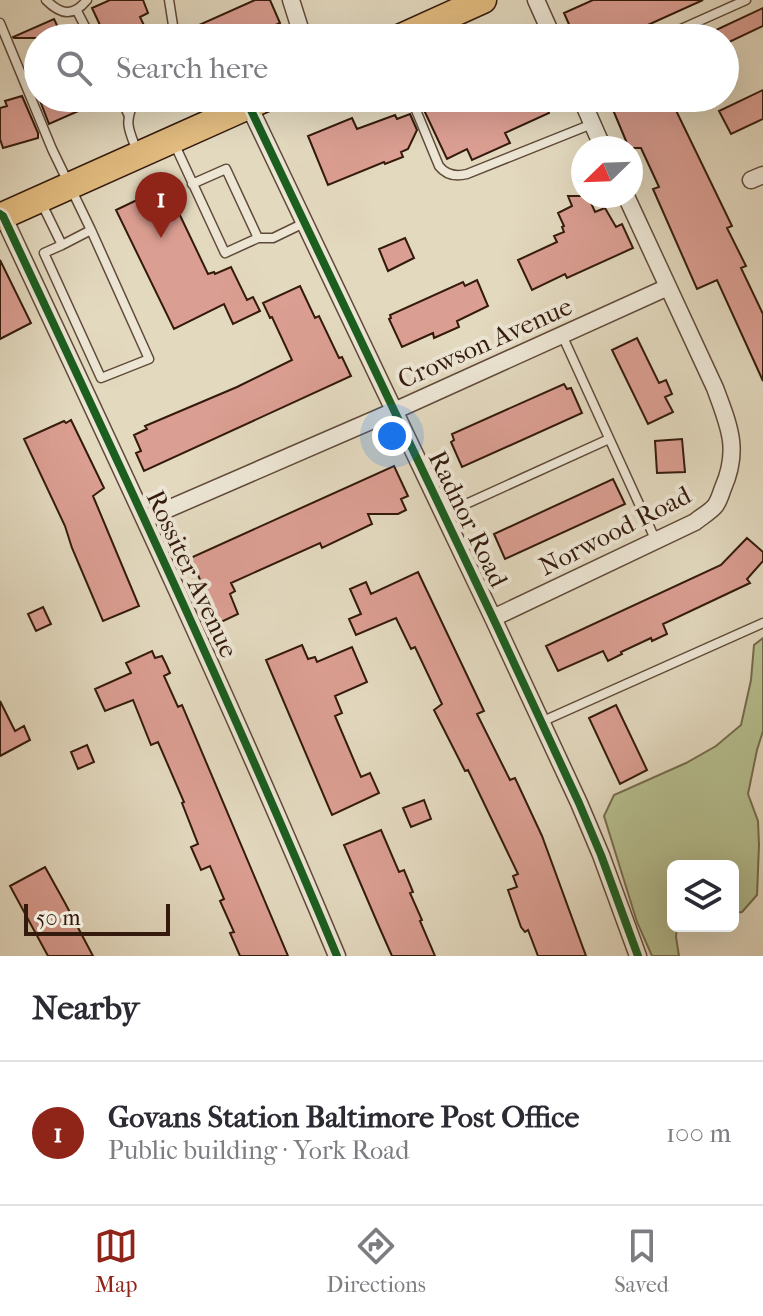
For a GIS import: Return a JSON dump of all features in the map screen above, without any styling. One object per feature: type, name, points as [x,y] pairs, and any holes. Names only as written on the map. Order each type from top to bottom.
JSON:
[{"type":"main road","points":[[430,24],[483,0]]},
{"type":"main road","points":[[1,215],[235,112]]},
{"type":"street","points":[[291,0],[299,24]]},
{"type":"street","points":[[536,0],[547,24]]},
{"type":"street","name":"Radnor Road","points":[[261,112],[304,223],[493,618],[601,855],[638,956]]},
{"type":"street","points":[[587,112],[598,136]]},
{"type":"street","points":[[632,208],[668,287]]},
{"type":"street","name":"Rossiter Avenue","points":[[1,215],[217,677],[337,956]]},
{"type":"street","name":"Crowson Avenue","points":[[145,519],[668,287]]},
{"type":"street","name":"Norwood Road","points":[[493,618],[656,542],[695,522],[715,506],[733,459],[731,440],[715,388],[668,287]]},
{"type":"lane","points":[[46,0],[65,12],[77,11],[87,0]]},
{"type":"lane","points":[[169,0],[173,24]]},
{"type":"lane","points":[[692,24],[746,0]]},
{"type":"lane","points":[[77,11],[84,24]]},
{"type":"lane","points":[[0,23],[24,81]]},
{"type":"lane","points":[[37,112],[52,149],[91,230],[149,359],[101,378],[44,253],[91,230]]},
{"type":"lane","points":[[417,112],[439,166],[444,172],[455,176],[592,124]]},
{"type":"lane","points":[[128,114],[127,126],[139,155]]},
{"type":"lane","points":[[173,140],[225,253],[258,238],[273,238],[304,223]]},
{"type":"lane","points":[[192,184],[226,169],[258,238]]},
{"type":"lane","points":[[40,200],[62,245]]},
{"type":"lane","points":[[562,335],[656,542]]},
{"type":"lane","points":[[444,515],[609,439]]},
{"type":"lane","points":[[541,722],[763,623]]},
{"type":"green space","points":[[763,638],[763,731],[748,794],[758,821],[757,895],[739,912],[739,860],[667,860],[667,932],[676,932],[679,956],[652,956],[637,922],[604,816],[614,795],[686,763],[716,746],[741,725],[751,680],[754,645]]},
{"type":"building","points":[[110,0],[143,0],[148,13],[140,17],[143,24],[99,24],[92,8]]},
{"type":"building","points":[[255,0],[270,0],[280,23],[278,24],[201,24]]},
{"type":"building","points":[[593,0],[703,0],[650,24],[569,24],[564,13]]},
{"type":"building","points":[[763,8],[763,26],[739,37],[739,24],[729,24]]},
{"type":"building","points":[[763,90],[763,119],[731,134],[720,112],[739,112],[739,101]]},
{"type":"building","points":[[22,96],[24,112],[29,112],[38,138],[3,148],[0,108],[7,106],[5,101]]},
{"type":"building","points":[[44,112],[76,112],[49,124]]},
{"type":"building","points":[[425,112],[549,112],[505,133],[510,143],[472,160],[467,149],[447,159]]},
{"type":"building","points":[[614,112],[677,112],[732,226],[727,228],[746,266],[741,268],[763,314],[763,381],[717,280],[697,289],[653,189],[659,187],[643,152],[643,136],[624,136]]},
{"type":"building","points":[[410,114],[417,130],[408,149],[401,152],[403,157],[328,185],[308,136],[352,118],[357,129],[395,115],[397,119]]},
{"type":"building","points":[[166,186],[208,274],[231,267],[247,300],[253,297],[260,311],[233,324],[224,304],[174,329],[116,210]]},
{"type":"building","points":[[571,206],[593,208],[595,212],[605,208],[616,227],[622,224],[633,248],[532,290],[518,260],[557,242],[554,236],[564,232],[558,213]]},
{"type":"building","points":[[405,238],[414,258],[388,271],[379,249]]},
{"type":"building","points":[[0,260],[31,323],[0,339]]},
{"type":"building","points":[[477,280],[488,306],[457,321],[459,327],[434,338],[433,333],[402,347],[390,315],[463,282],[465,286]]},
{"type":"building","points":[[300,286],[315,318],[319,316],[351,376],[144,471],[136,453],[141,451],[134,435],[147,429],[145,426],[292,360],[263,303]]},
{"type":"building","points":[[637,338],[659,383],[666,380],[672,394],[665,397],[673,412],[648,424],[612,350]]},
{"type":"building","points":[[564,384],[567,389],[571,388],[582,413],[462,467],[451,442],[454,440],[452,434]]},
{"type":"building","points":[[71,420],[104,488],[93,496],[139,606],[103,621],[65,526],[24,439]]},
{"type":"building","points":[[682,439],[685,472],[657,473],[655,441]]},
{"type":"building","points":[[394,466],[408,496],[401,499],[406,510],[398,514],[368,514],[372,524],[322,548],[320,543],[231,583],[235,591],[230,594],[238,614],[219,623],[198,575],[193,577],[186,560]]},
{"type":"building","points":[[613,479],[625,504],[505,559],[494,534]]},
{"type":"building","points":[[747,538],[763,552],[763,561],[747,579],[750,583],[663,624],[667,634],[652,641],[651,638],[608,661],[603,651],[558,671],[546,646],[721,565]]},
{"type":"building","points":[[418,572],[484,711],[477,714],[510,780],[515,778],[542,836],[586,956],[538,956],[528,930],[525,932],[521,927],[508,890],[517,887],[513,876],[518,874],[468,770],[465,771],[434,710],[442,704],[415,647],[411,649],[396,618],[356,635],[349,619],[361,614],[350,589],[366,582],[371,594]]},
{"type":"building","points":[[43,607],[51,624],[36,631],[28,614]]},
{"type":"building","points":[[302,645],[308,659],[315,657],[317,662],[352,647],[367,682],[335,696],[342,713],[335,716],[361,777],[370,773],[379,793],[332,815],[266,660]]},
{"type":"building","points":[[152,651],[155,658],[162,656],[166,664],[170,673],[164,676],[178,707],[182,705],[288,956],[240,956],[230,933],[234,932],[220,901],[224,899],[210,866],[201,870],[191,847],[198,844],[158,742],[151,745],[133,700],[105,711],[95,689],[131,673],[126,663]]},
{"type":"building","points":[[0,701],[15,731],[24,726],[30,740],[0,756]]},
{"type":"building","points":[[616,705],[647,770],[620,784],[589,718]]},
{"type":"building","points":[[87,745],[94,762],[78,769],[71,752]]},
{"type":"building","points":[[424,800],[431,819],[411,827],[403,808]]},
{"type":"building","points":[[381,830],[399,872],[404,870],[435,956],[392,956],[344,845]]},
{"type":"building","points":[[45,867],[93,956],[48,956],[10,886]]},
{"type":"cycle path","points":[[252,112],[579,803],[638,956]]},
{"type":"cycle path","points":[[0,214],[174,584],[337,956]]},
{"type":"place","name":"Govans Station Baltimore Post Office","points":[[161,238]]}]
